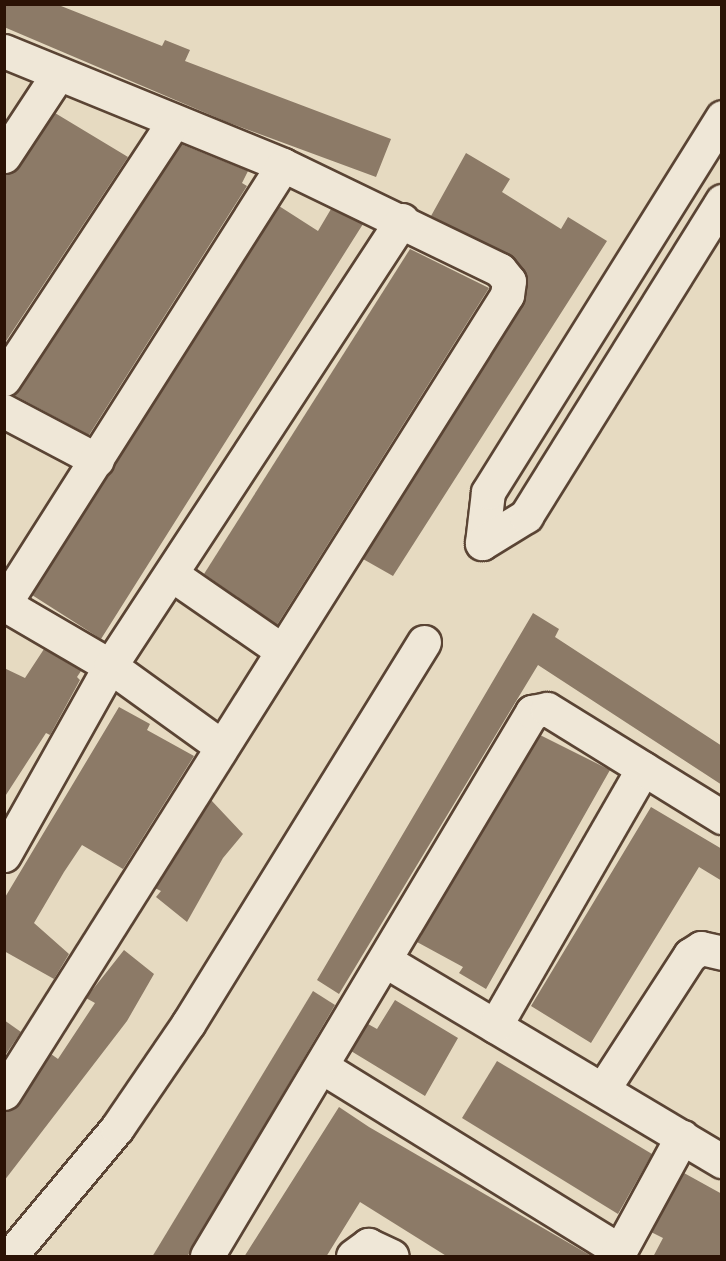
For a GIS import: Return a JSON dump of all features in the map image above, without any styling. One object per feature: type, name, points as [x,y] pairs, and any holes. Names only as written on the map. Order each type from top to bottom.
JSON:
[{"type":"street","points":[[4,51],[284,165],[402,220],[500,270],[509,281],[507,295],[281,650],[4,1093]]},
{"type":"street","points":[[4,156],[58,74]]},
{"type":"street","points":[[722,117],[488,492],[482,543],[526,516],[722,201]]},
{"type":"street","points":[[4,379],[174,121]]},
{"type":"street","points":[[221,746],[110,666],[5,604],[284,165]]},
{"type":"street","points":[[4,855],[110,666],[402,220]]},
{"type":"street","points":[[4,411],[96,460]]},
{"type":"street","points":[[171,574],[281,650]]},
{"type":"street","points":[[10,1257],[103,1146],[188,1024],[424,642]]},
{"type":"street","points":[[207,1257],[386,961],[532,712],[548,709],[722,817]]},
{"type":"street","points":[[495,1026],[643,769]]},
{"type":"street","points":[[603,1089],[690,955],[701,948],[722,953]]},
{"type":"street","points":[[386,961],[722,1161]]},
{"type":"street","points":[[322,1067],[618,1254],[682,1137]]},
{"type":"street","points":[[353,1257],[368,1245],[393,1257]]},
{"type":"building","points":[[4,4],[56,4],[162,46],[165,40],[190,50],[185,61],[391,139],[376,177],[227,122],[4,27]]},
{"type":"building","points":[[55,113],[128,157],[4,344],[4,174],[20,166]]},
{"type":"building","points":[[181,144],[248,171],[242,183],[247,186],[89,435],[14,395]]},
{"type":"building","points":[[466,153],[510,179],[502,192],[561,229],[568,217],[607,241],[393,576],[363,559],[526,298],[527,276],[514,258],[431,216]]},
{"type":"building","points":[[279,206],[318,231],[331,209],[363,224],[101,639],[32,595]]},
{"type":"building","points":[[410,249],[489,288],[277,625],[204,574]]},
{"type":"building","points":[[533,613],[559,629],[555,637],[722,746],[722,785],[538,665],[339,994],[317,980]]},
{"type":"building","points":[[44,649],[81,671],[77,677],[80,680],[50,735],[46,733],[4,798],[4,668],[25,678]]},
{"type":"building","points":[[119,707],[150,724],[147,730],[194,756],[123,869],[82,845],[64,872],[34,923],[69,954],[54,979],[4,951],[4,899]]},
{"type":"building","points":[[540,735],[610,770],[486,989],[459,973],[463,967],[417,942]]},
{"type":"building","points":[[211,800],[243,834],[223,858],[187,922],[156,897],[161,891],[155,888]]},
{"type":"building","points":[[651,807],[722,849],[722,881],[699,867],[591,1043],[531,1006]]},
{"type":"building","points":[[124,950],[154,974],[127,1021],[4,1181],[4,1112],[20,1103],[51,1054],[58,1059],[95,1003],[86,998]]},
{"type":"building","points":[[313,991],[335,1005],[187,1257],[152,1257]]},
{"type":"building","points":[[395,1000],[458,1038],[425,1096],[351,1051],[368,1024],[377,1029]]},
{"type":"building","points":[[4,1020],[21,1032],[4,1057]]},
{"type":"building","points":[[497,1061],[652,1154],[618,1214],[462,1118]]},
{"type":"building","points":[[339,1107],[369,1127],[593,1257],[448,1257],[360,1202],[326,1257],[244,1257]]},
{"type":"building","points":[[684,1173],[722,1194],[722,1257],[653,1257],[663,1238],[651,1232]]}]
